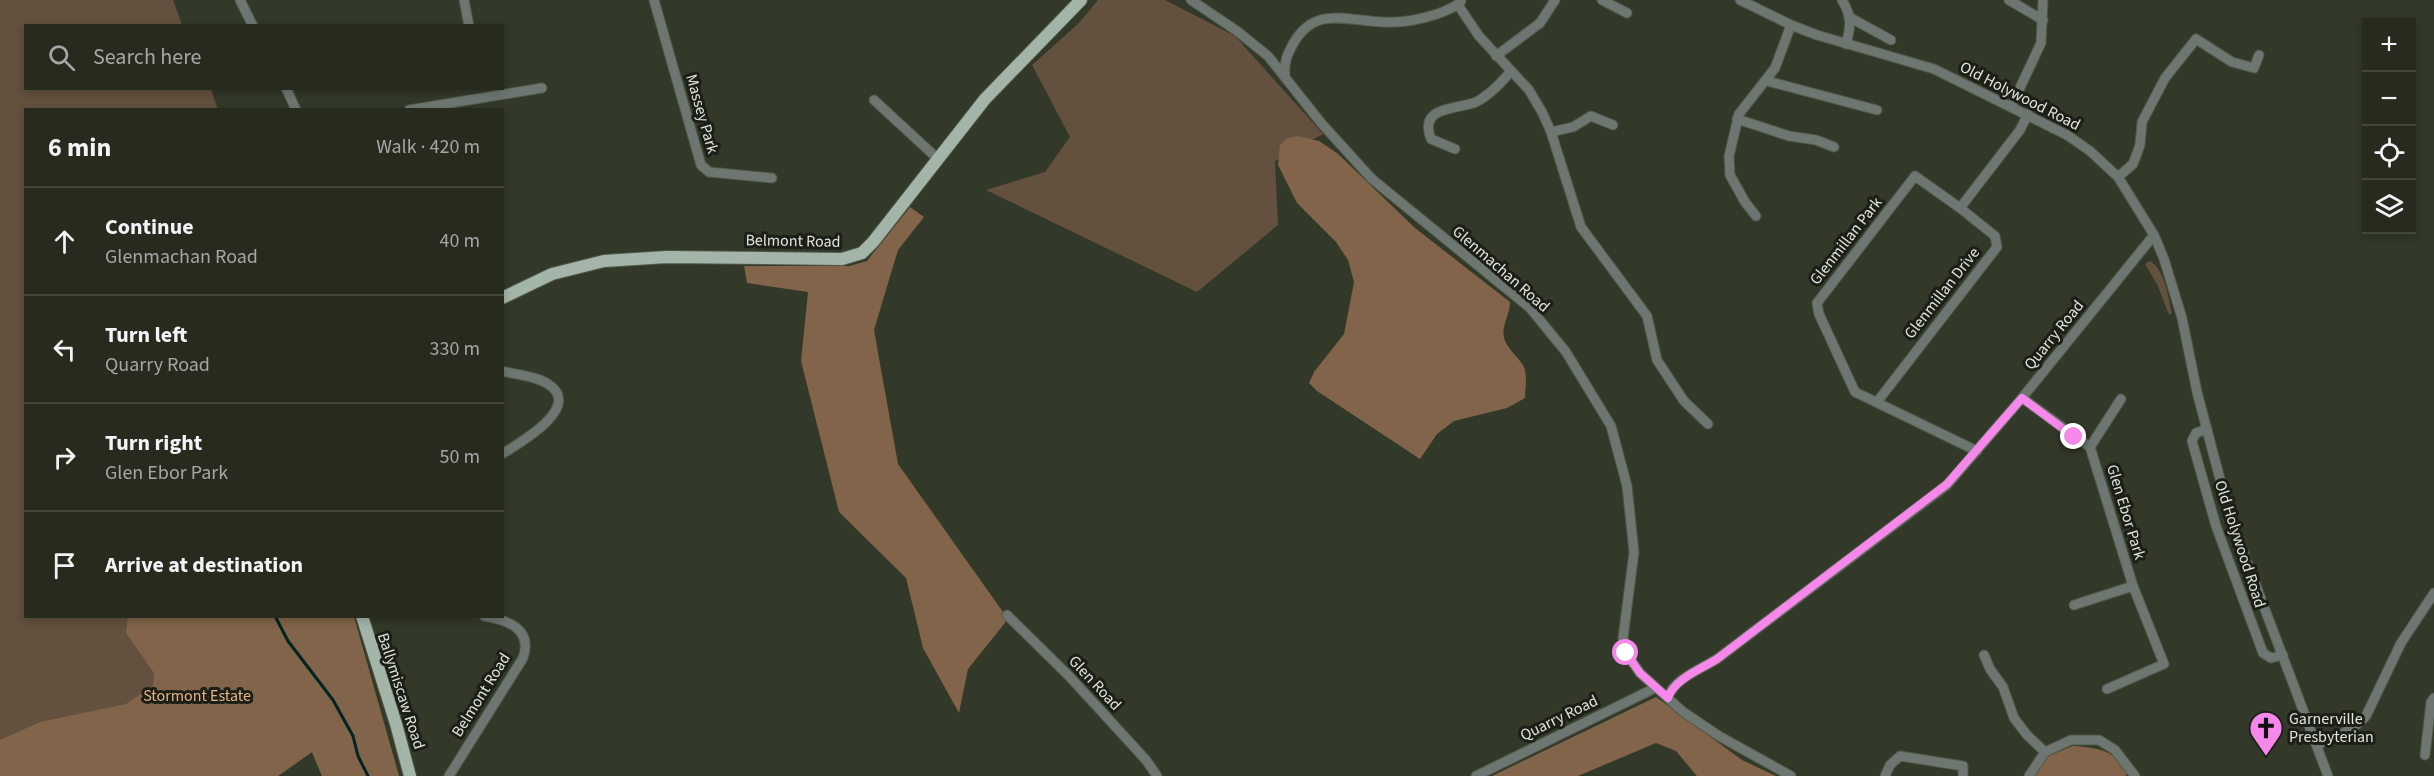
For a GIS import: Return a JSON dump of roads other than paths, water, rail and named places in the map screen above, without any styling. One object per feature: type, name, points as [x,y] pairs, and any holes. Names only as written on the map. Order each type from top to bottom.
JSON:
[{"type":"main road","name":"Belmont Road","points":[[504,297],[552,274],[604,261],[667,257],[842,259],[861,253],[873,242],[985,99],[1081,0]]},
{"type":"main road","name":"Ballymiscaw Road","points":[[363,618],[410,776]]},
{"type":"street","points":[[240,0],[252,24]]},
{"type":"street","points":[[464,0],[469,24]]},
{"type":"street","name":"Massey Park","points":[[654,0],[701,165],[709,172],[772,178]]},
{"type":"street","name":"Glenmachan Road","points":[[1191,0],[1254,43],[1285,74],[1322,124],[1372,179],[1530,308],[1566,352],[1611,426],[1627,486],[1634,552],[1623,646],[1634,666],[1682,711],[1719,736],[1791,776]]},
{"type":"street","points":[[1496,56],[1540,23],[1555,0]]},
{"type":"street","points":[[1602,0],[1627,12]]},
{"type":"street","name":"Old Holywood Road","points":[[1740,0],[1791,25],[1846,44],[1934,69],[2067,135],[2090,151],[2118,177],[2154,235],[2182,318],[2230,517],[2328,776]]},
{"type":"street","points":[[1842,0],[1848,10],[1851,27],[1846,44]]},
{"type":"street","points":[[2009,0],[2043,20]]},
{"type":"street","points":[[2011,107],[2041,43],[2043,0]]},
{"type":"street","points":[[1285,74],[1284,61],[1289,51],[1301,30],[1313,21],[1333,18],[1382,22],[1408,21],[1425,18],[1460,2],[1479,36],[1528,90],[1551,132],[1581,227],[1647,316],[1657,360],[1684,401],[1708,424]]},
{"type":"street","points":[[1849,17],[1891,40]]},
{"type":"street","points":[[1756,216],[1730,175],[1729,156],[1739,114],[1767,81],[1782,53],[1791,25]]},
{"type":"street","points":[[2118,177],[2133,164],[2140,145],[2142,122],[2165,78],[2196,39],[2232,62],[2254,68],[2259,55]]},
{"type":"street","points":[[1455,149],[1431,139],[1427,129],[1429,120],[1442,110],[1475,102],[1497,88],[1511,71]]},
{"type":"street","points":[[1767,81],[1877,110]]},
{"type":"street","points":[[418,108],[482,93],[542,88]]},
{"type":"street","points":[[287,90],[295,108]]},
{"type":"street","points":[[874,100],[938,159]]},
{"type":"street","points":[[1960,208],[2020,130],[2028,114]]},
{"type":"street","points":[[1551,132],[1573,127],[1591,116],[1613,125]]},
{"type":"street","points":[[1737,119],[1789,136],[1816,140],[1834,147]]},
{"type":"street","name":"Glenmillan Park","points":[[1960,208],[1915,176],[1817,303],[1818,314],[1855,392],[1977,452]]},
{"type":"street","name":"Glenmillan Drive","points":[[1878,402],[1997,247],[1995,236],[1960,208]]},
{"type":"street","name":"Quarry Road","points":[[1668,698],[1669,693],[1683,679],[1717,659],[1947,484],[2022,398],[2154,235]]},
{"type":"street","points":[[504,372],[547,383],[557,395],[558,405],[551,419],[504,453]]},
{"type":"street","name":"Glen Ebor Park","points":[[2022,398],[2090,447],[2133,586],[2164,664],[2107,688]]},
{"type":"street","name":"Glen Ebor Park","points":[[2090,447],[2121,399]]},
{"type":"street","name":"Old Holywood Road","points":[[2207,429],[2196,433],[2192,441],[2216,526],[2263,653],[2271,658],[2283,655]]},
{"type":"street","name":"Glen Ebor Park","points":[[2074,605],[2133,586]]},
{"type":"street","points":[[2317,745],[2348,732],[2367,716],[2401,643],[2434,593]]},
{"type":"street","name":"Glen Road","points":[[1007,615],[1061,668],[1146,760],[1157,776]]},
{"type":"street","name":"Belmont Road","points":[[449,776],[523,658],[526,649],[526,641],[516,627],[491,618]]},
{"type":"street","points":[[1983,655],[2003,687],[2014,718],[2026,735],[2045,752]]},
{"type":"street","name":"Quarry Road","points":[[1476,776],[1655,688]]},
{"type":"street","points":[[2426,755],[2434,698]]},
{"type":"street","points":[[2029,776],[2045,752],[2071,740],[2099,740],[2115,750],[2135,776]]},
{"type":"street","points":[[1885,776],[1890,765],[1900,756],[1963,766],[1963,776]]},
{"type":"waterway","points":[[276,618],[288,641],[333,700],[353,736],[358,756],[368,776]]},
{"type":"place","name":"Garnerville Presbyterian","points":[[2266,757]]},
{"type":"park label","name":"Stormont Estate","points":[[197,696]]}]
